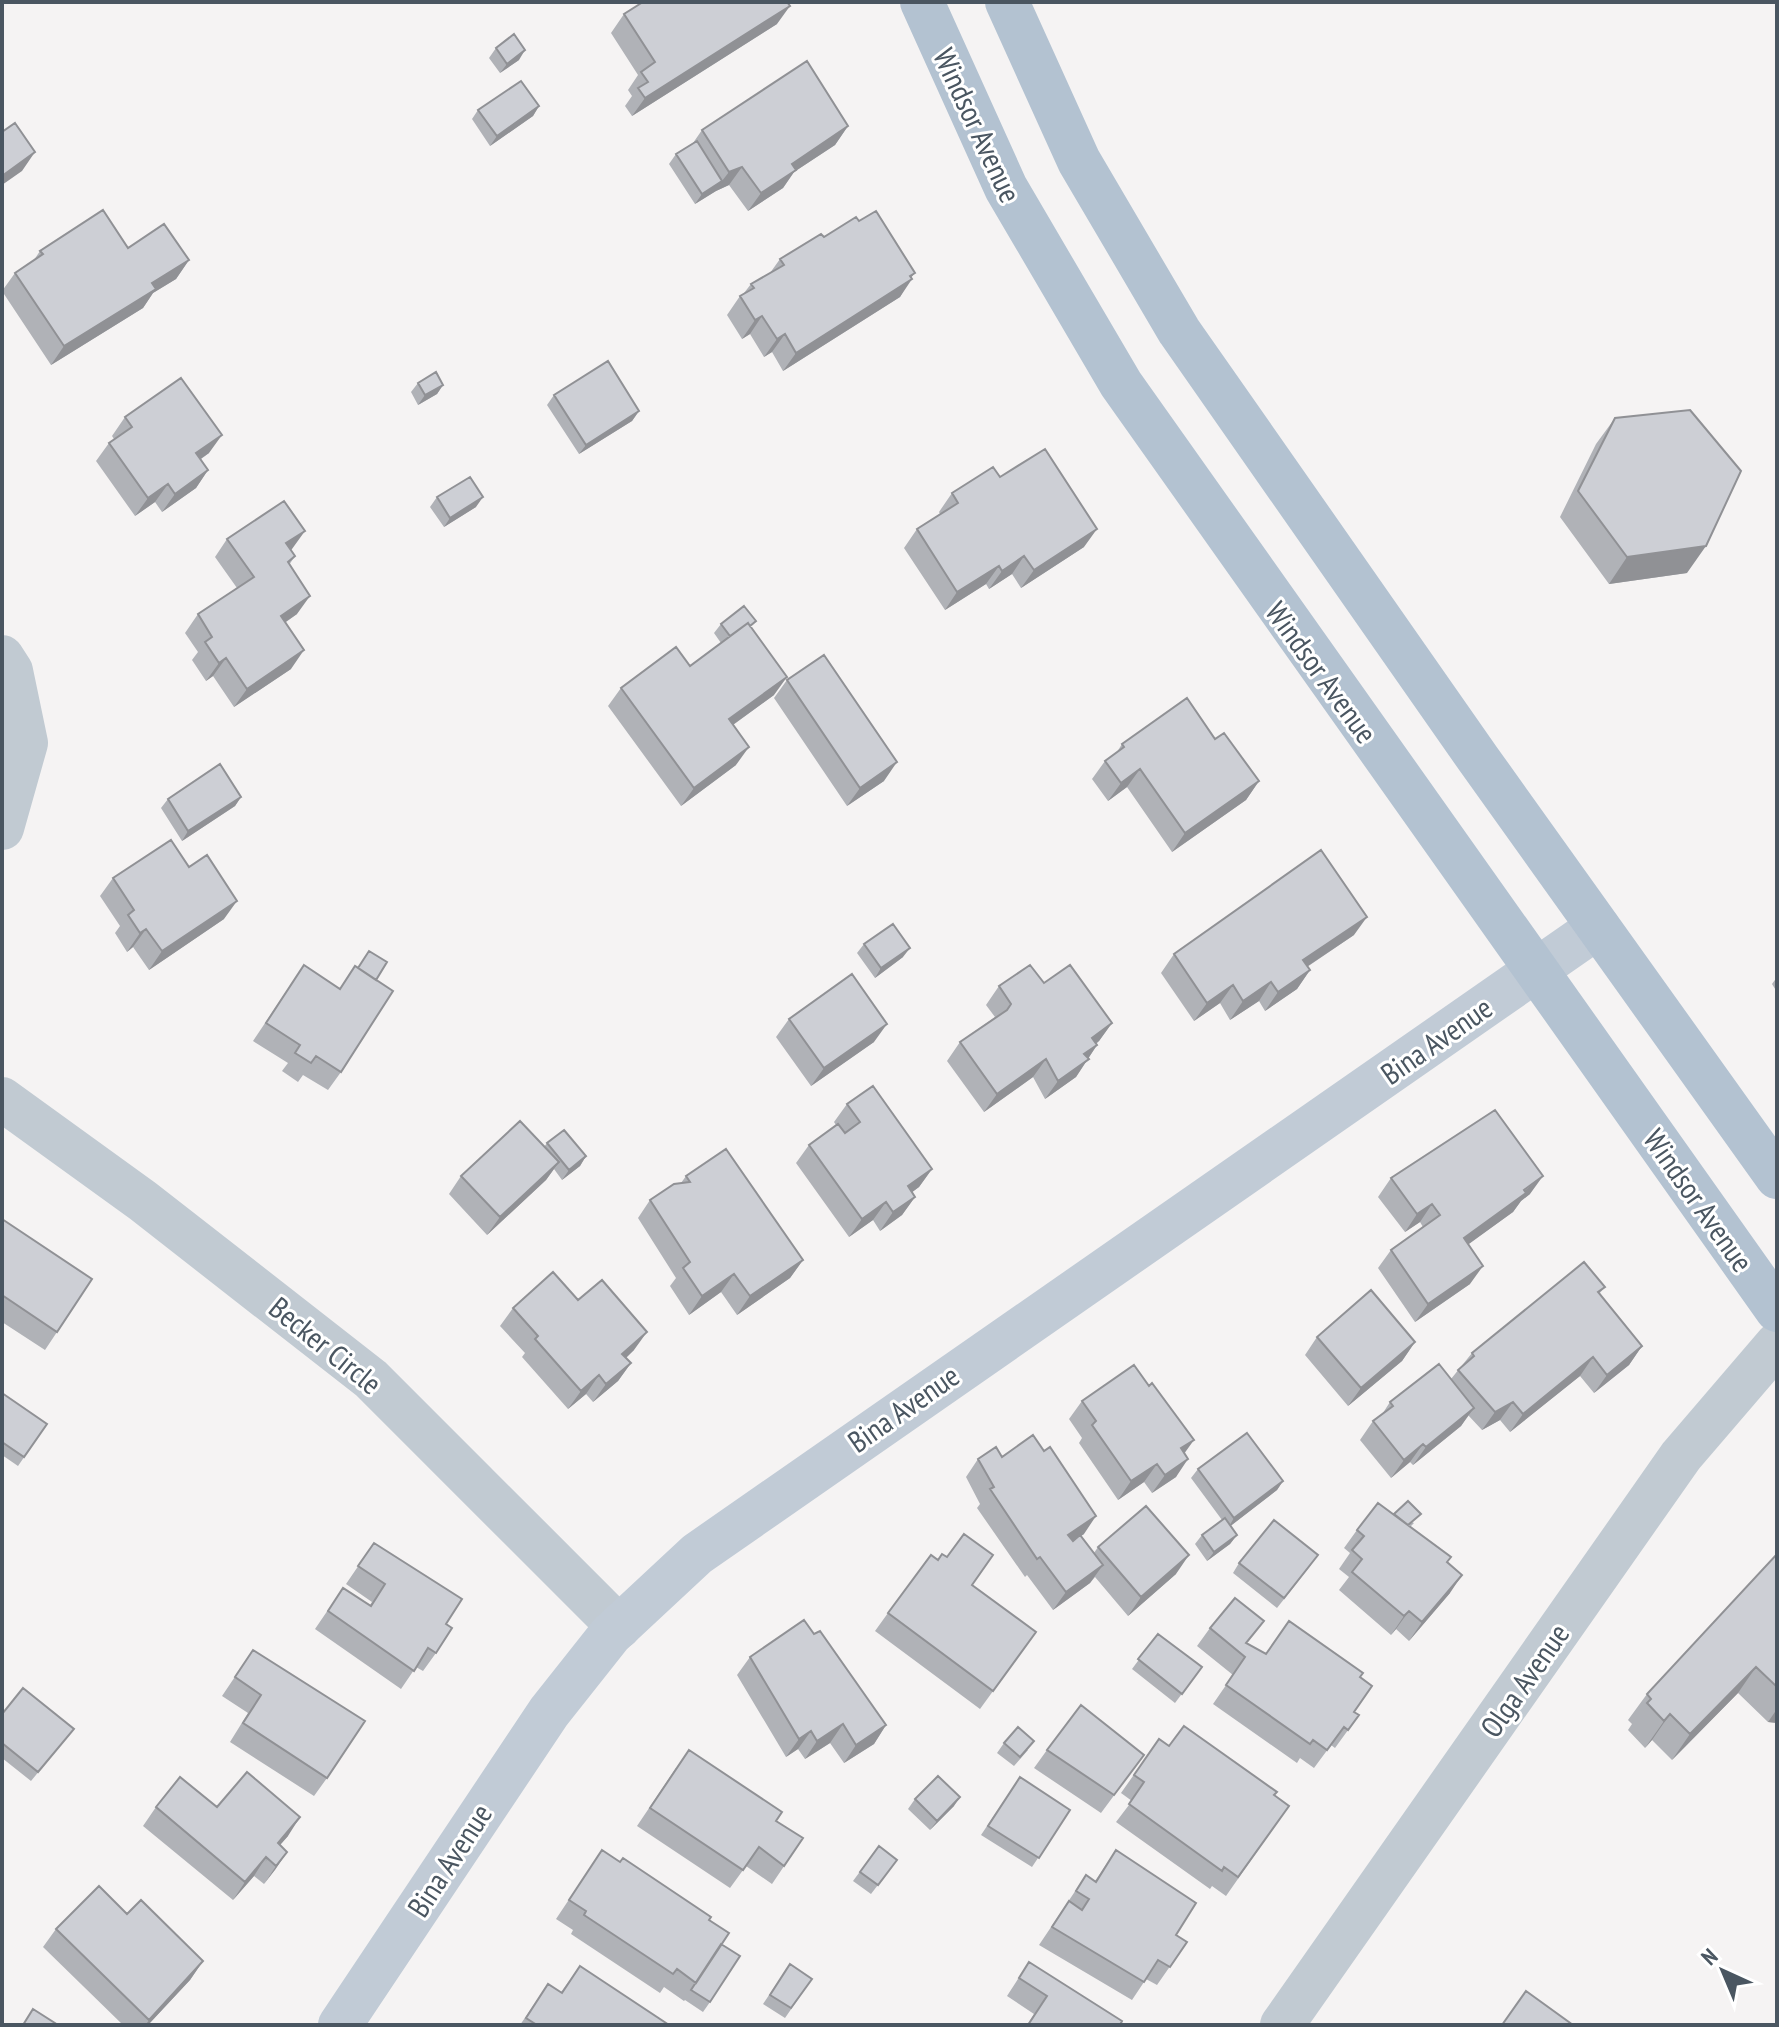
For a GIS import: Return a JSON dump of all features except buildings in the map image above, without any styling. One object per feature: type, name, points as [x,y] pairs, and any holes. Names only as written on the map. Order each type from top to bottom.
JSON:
[{"type":"main road","name":"Windsor Avenue","points":[[922,2],[1006,188],[1121,384],[1777,1310]]},
{"type":"main road","points":[[1007,2],[1079,161],[1164,307],[1232,409],[1777,1177]]},
{"type":"street","points":[[2,657],[11,671],[26,743],[2,828]]},
{"type":"street","name":"Bina Avenue","points":[[340,2025],[515,1761],[580,1671],[619,1627],[697,1554],[770,1500],[1598,927]]},
{"type":"street","name":"Becker Circle","points":[[2,1099],[143,1201],[371,1379],[619,1627]]},
{"type":"street","name":"Olga Avenue","points":[[1282,2025],[1681,1456],[1777,1344]]}]
